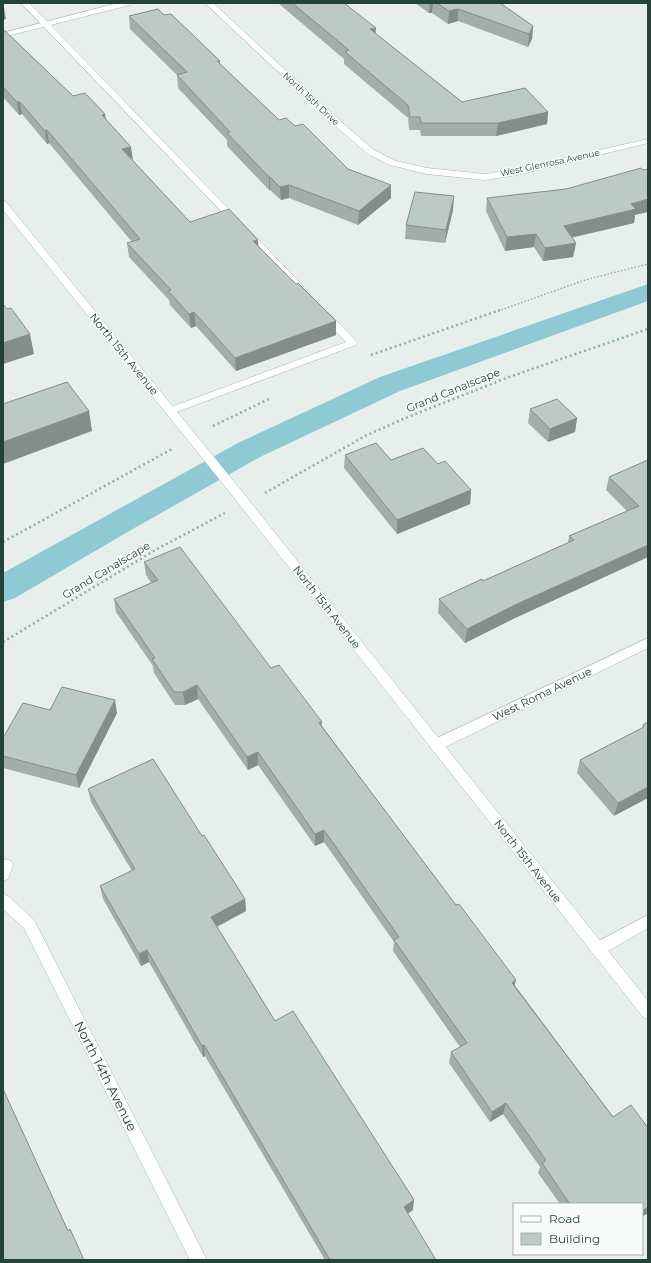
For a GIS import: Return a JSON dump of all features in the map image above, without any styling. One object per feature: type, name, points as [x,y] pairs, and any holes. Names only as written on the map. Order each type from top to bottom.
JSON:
[{"type":"street","points":[[25,3],[309,297]]},
{"type":"street","points":[[3,35],[127,3]]},
{"type":"street","name":"North 15th Drive","points":[[209,3],[344,129],[371,152],[393,163],[427,171]]},
{"type":"street","name":"West Glenrosa Avenue","points":[[427,171],[485,177],[517,172],[648,141]]},
{"type":"street","name":"North 15th Avenue","points":[[3,204],[236,492],[648,1012]]},
{"type":"street","points":[[170,411],[353,343],[320,309]]},
{"type":"street","name":"West Roma Avenue","points":[[436,745],[648,643]]},
{"type":"street","name":"North 14th Avenue","points":[[3,900],[29,924],[200,1260]]},
{"type":"street","points":[[598,949],[648,921]]},
{"type":"path","points":[[368,356],[585,280],[648,264]]},
{"type":"path","name":"Grand Canalscape","points":[[274,488],[365,436],[403,419],[509,377],[648,329]]},
{"type":"path","points":[[220,423],[270,398]]},
{"type":"path","points":[[3,542],[167,452]]},
{"type":"path","name":"Grand Canalscape","points":[[3,642],[157,549],[220,516]]},
{"type":"building","points":[[292,3],[344,3],[376,28],[370,29],[462,102],[525,88],[548,112],[498,123],[421,123],[420,117],[410,117],[408,105],[345,52],[349,50]]},
{"type":"building","points":[[437,3],[500,3],[533,26],[529,34],[458,9],[449,11]]},
{"type":"building","points":[[158,9],[164,15],[171,14],[220,61],[217,61],[279,120],[286,118],[295,126],[303,124],[348,169],[391,185],[359,211],[289,185],[280,187],[227,133],[230,132],[177,75],[187,72],[129,16]]},
{"type":"building","points":[[3,29],[73,96],[85,93],[105,114],[102,115],[131,147],[122,149],[190,222],[229,209],[258,240],[253,241],[336,321],[235,358],[194,312],[189,314],[168,291],[171,290],[127,243],[140,239],[47,130],[45,131],[20,102],[17,102],[3,87]]},
{"type":"building","points":[[641,168],[643,170],[648,169],[648,199],[631,204],[636,209],[564,226],[576,243],[545,248],[536,234],[507,237],[487,198],[566,189]]},
{"type":"building","points":[[415,192],[454,196],[446,230],[406,225]]},
{"type":"building","points":[[3,304],[7,309],[11,308],[30,334],[3,343]]},
{"type":"building","points":[[67,382],[89,411],[3,442],[3,404]]},
{"type":"building","points":[[557,399],[577,418],[550,429],[530,409]]},
{"type":"building","points":[[376,443],[391,460],[423,448],[438,464],[445,461],[471,490],[397,520],[345,455]]},
{"type":"building","points":[[648,460],[648,545],[517,604],[467,629],[439,599],[574,540],[569,536],[639,506],[609,477]]},
{"type":"building","points":[[180,547],[271,668],[279,665],[322,722],[319,723],[456,905],[459,904],[516,980],[512,983],[613,1117],[631,1105],[648,1128],[648,1207],[643,1210],[643,1203],[569,1203],[542,1163],[546,1160],[506,1103],[492,1112],[451,1052],[467,1043],[394,940],[399,937],[324,830],[315,834],[258,752],[247,757],[197,685],[183,692],[174,692],[152,659],[155,658],[114,599],[158,580],[144,562]]},
{"type":"building","points":[[62,687],[115,700],[76,775],[3,756],[3,738],[23,703],[50,710]]},
{"type":"building","points":[[648,722],[648,787],[618,803],[580,760],[644,727],[643,725]]},
{"type":"building","points":[[153,759],[202,836],[204,835],[245,899],[211,917],[275,1021],[293,1011],[414,1200],[404,1207],[436,1260],[330,1260],[204,1045],[202,1046],[147,950],[139,954],[100,886],[135,869],[88,789]]},
{"type":"building","points":[[3,1089],[68,1231],[70,1229],[84,1260],[3,1260]]},
{"type":"waterway","points":[[3,589],[119,522],[249,450],[390,384],[648,292]]}]
